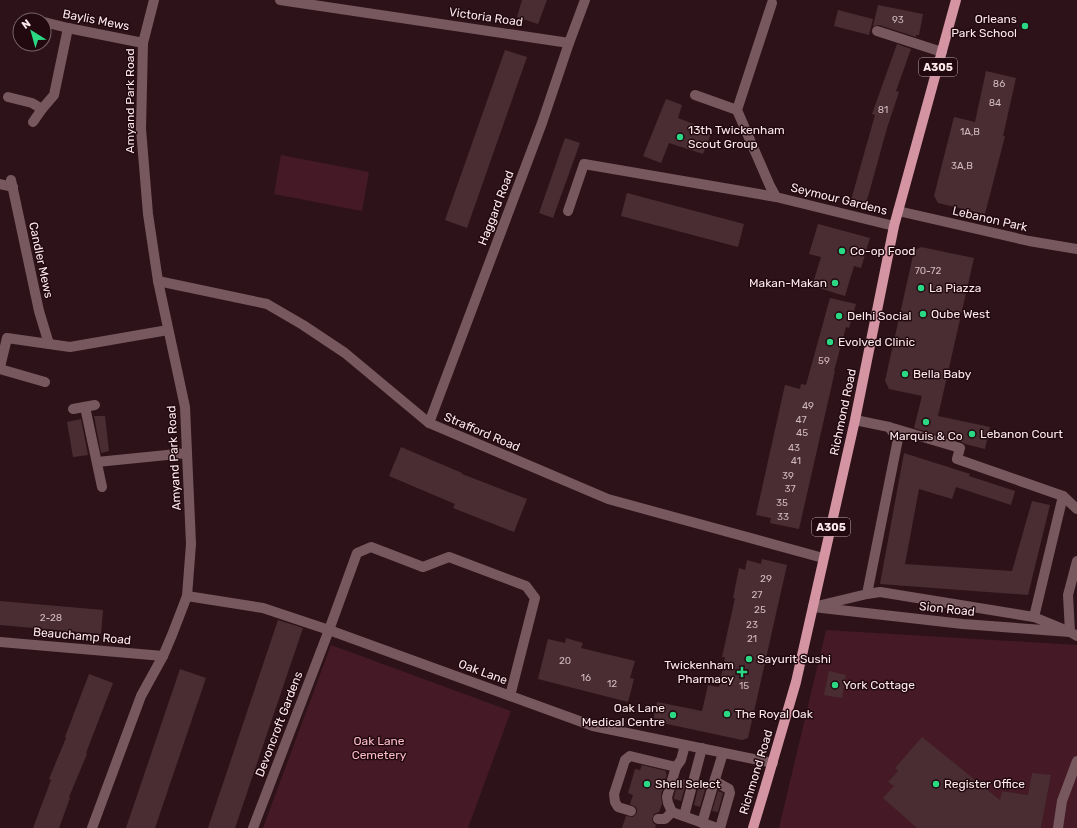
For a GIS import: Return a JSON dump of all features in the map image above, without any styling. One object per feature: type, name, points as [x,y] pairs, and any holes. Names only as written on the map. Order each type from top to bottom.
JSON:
[{"type":"main road","name":"Richmond Road","points":[[753,828],[796,682],[855,420],[894,226],[956,0]]},
{"type":"street","name":"Amyand Park Road","points":[[92,828],[141,696],[163,656],[187,596],[191,544],[185,407],[158,281],[148,214],[141,129],[144,42],[154,0]]},
{"type":"street","name":"Victoria Road","points":[[280,0],[569,43]]},
{"type":"street","name":"Haggard Road","points":[[429,423],[540,128],[585,0]]},
{"type":"street","points":[[695,95],[737,110],[772,4]]},
{"type":"street","name":"Baylis Mews","points":[[52,24],[144,42]]},
{"type":"street","points":[[32,122],[54,95],[68,28]]},
{"type":"street","points":[[877,32],[942,52]]},
{"type":"street","points":[[8,97],[32,103],[42,109]]},
{"type":"street","name":"Seymour Gardens","points":[[737,110],[776,197],[894,226]]},
{"type":"street","points":[[568,212],[584,164],[776,197]]},
{"type":"street","name":"Candler Mews","points":[[0,184],[12,184],[39,311],[49,344]]},
{"type":"street","name":"Lebanon Park","points":[[898,211],[1029,241],[1077,249]]},
{"type":"street","name":"Strafford Road","points":[[158,281],[268,304],[345,353],[429,423],[608,499],[823,558]]},
{"type":"street","points":[[45,382],[0,368],[7,338],[70,347],[168,330]]},
{"type":"street","points":[[73,409],[90,406],[97,462],[102,487]]},
{"type":"street","points":[[855,420],[889,427],[960,448],[957,459],[1063,496],[1077,509]]},
{"type":"street","points":[[867,594],[898,439],[889,427]]},
{"type":"street","points":[[97,462],[187,453]]},
{"type":"street","points":[[1034,617],[1063,496]]},
{"type":"street","name":"Devoncroft Gardens","points":[[253,828],[357,553],[371,547],[423,567],[449,557],[526,586],[535,598],[510,696]]},
{"type":"street","points":[[1074,634],[1068,595],[1077,561]]},
{"type":"street","points":[[813,606],[880,592],[1034,617],[1074,634]]},
{"type":"street","name":"Oak Lane","points":[[187,596],[263,608],[329,630],[593,726],[773,763]]},
{"type":"street","name":"Sion Road","points":[[813,606],[963,624],[1074,634]]},
{"type":"street","name":"Beauchamp Road","points":[[0,642],[163,656]]},
{"type":"street","points":[[685,745],[681,760],[676,767],[666,797],[672,812],[719,828],[730,793],[729,789],[718,783],[715,779]]},
{"type":"street","points":[[684,816],[702,748]]},
{"type":"street","points":[[702,823],[723,752]]},
{"type":"street","points":[[631,811],[618,807],[615,802],[614,794],[625,760],[630,756],[676,767]]},
{"type":"street","points":[[1058,828],[1062,801],[1077,761]]},
{"type":"street","points":[[658,819],[665,819],[672,812]]},
{"type":"green space","points":[[281,155],[369,172],[362,211],[274,194]]},
{"type":"green space","points":[[826,630],[1077,645],[1077,828],[1041,828],[1051,775],[1028,795],[1002,791],[1000,800],[922,738],[895,768],[898,771],[889,782],[894,786],[917,828],[779,828]]},
{"type":"green space","name":"Oak Lane Cemetery","points":[[331,645],[511,711],[468,828],[263,828]]},
{"type":"building","points":[[522,0],[547,0],[538,24],[517,17]]},
{"type":"building","points":[[878,5],[923,14],[919,35],[916,35],[916,37],[879,25],[873,26]]},
{"type":"building","points":[[838,10],[873,19],[869,35],[834,26]]},
{"type":"building","points":[[897,44],[911,49],[896,91],[899,92],[887,128],[866,204],[851,200],[875,115],[872,114]]},
{"type":"building","points":[[505,50],[527,57],[467,228],[445,220]]},
{"type":"building","points":[[986,71],[1016,78],[1003,136],[1005,136],[985,214],[938,203],[934,196],[954,117],[975,122]]},
{"type":"building","name":"13th Twickenham Scout Group","points":[[666,99],[682,105],[678,118],[712,131],[703,154],[669,143],[661,163],[643,156]]},
{"type":"building","points":[[565,138],[580,143],[553,218],[539,213]]},
{"type":"building","points":[[627,193],[744,224],[738,247],[621,216]]},
{"type":"building","points":[[818,224],[870,238],[861,268],[854,266],[845,296],[812,286],[821,257],[809,254]]},
{"type":"building","points":[[921,247],[974,258],[938,416],[990,427],[985,449],[914,428],[922,396],[889,389],[885,381],[914,251]]},
{"type":"building","points":[[830,298],[856,304],[849,328],[846,327],[834,371],[799,529],[770,523],[771,518],[756,515],[785,385],[800,389],[801,384],[806,385]]},
{"type":"building","points":[[94,416],[105,416],[109,451],[101,453]]},
{"type":"building","points":[[81,419],[88,455],[73,457],[67,422]]},
{"type":"building","points":[[401,447],[462,474],[527,499],[514,532],[453,508],[455,504],[389,476]]},
{"type":"building","points":[[904,453],[970,474],[969,476],[1015,491],[1011,505],[956,487],[952,499],[919,489],[905,564],[1012,571],[1032,501],[1050,505],[1028,595],[880,584]]},
{"type":"building","points":[[762,559],[787,565],[748,738],[742,740],[653,721],[657,702],[702,711],[708,685],[719,687],[725,657],[722,657],[735,598],[733,598],[739,568],[745,570],[747,560],[761,564]]},
{"type":"building","points":[[0,601],[103,610],[101,634],[0,625]]},
{"type":"building","points":[[278,620],[303,628],[235,828],[208,828]]},
{"type":"building","points":[[566,638],[583,643],[581,648],[635,661],[630,678],[634,679],[628,702],[538,679],[548,639],[565,643]]},
{"type":"building","points":[[180,669],[206,678],[155,828],[126,828]]},
{"type":"building","name":"York Cottage","points":[[829,671],[846,675],[842,698],[824,695]]},
{"type":"building","points":[[89,674],[113,683],[86,753],[87,754],[69,797],[70,798],[59,828],[33,828],[51,780],[49,779],[66,738],[65,737]]},
{"type":"building","name":"Register Office","points":[[922,737],[1000,800],[1002,791],[1028,795],[1032,773],[1051,775],[1041,828],[917,828],[883,798],[894,786],[888,782],[898,771],[895,768]]},
{"type":"building","name":"Shell Select","points":[[642,765],[666,771],[667,774],[661,795],[662,804],[659,812],[654,814],[652,819],[653,823],[656,825],[655,828],[622,828],[626,816],[633,817],[637,813],[636,807],[630,804],[633,795],[628,793],[635,769],[640,770]]},
{"type":"building","points":[[679,778],[687,780],[681,801],[674,799]]},
{"type":"building","points":[[699,784],[706,786],[700,807],[694,805]]},
{"type":"building","points":[[718,791],[723,793],[718,812],[712,811]]},
{"type":"place","name":"Orleans Park School","points":[[1025,26]]},
{"type":"place","name":"13th Twickenham Scout Group","points":[[680,137]]},
{"type":"place","name":"Co-op Food","points":[[842,251]]},
{"type":"place","name":"Makan-Makan","points":[[835,283]]},
{"type":"place","name":"La Piazza","points":[[921,288]]},
{"type":"place","name":"Qube West","points":[[923,314]]},
{"type":"place","name":"Delhi Social","points":[[839,316]]},
{"type":"place","name":"Evolved Clinic","points":[[830,342]]},
{"type":"place","name":"Bella Baby","points":[[905,374]]},
{"type":"place","name":"Marquis & Co","points":[[926,422]]},
{"type":"place","name":"Lebanon Court","points":[[972,434]]},
{"type":"place","name":"Sayurit Sushi","points":[[749,659]]},
{"type":"place","name":"Twickenham Pharmacy","points":[[742,672]]},
{"type":"place","name":"York Cottage","points":[[835,685]]},
{"type":"place","name":"The Royal Oak","points":[[727,714]]},
{"type":"place","name":"Oak Lane Medical Centre","points":[[673,715]]},
{"type":"place","name":"Shell Select","points":[[647,784]]},
{"type":"place","name":"Register Office","points":[[936,784]]}]
